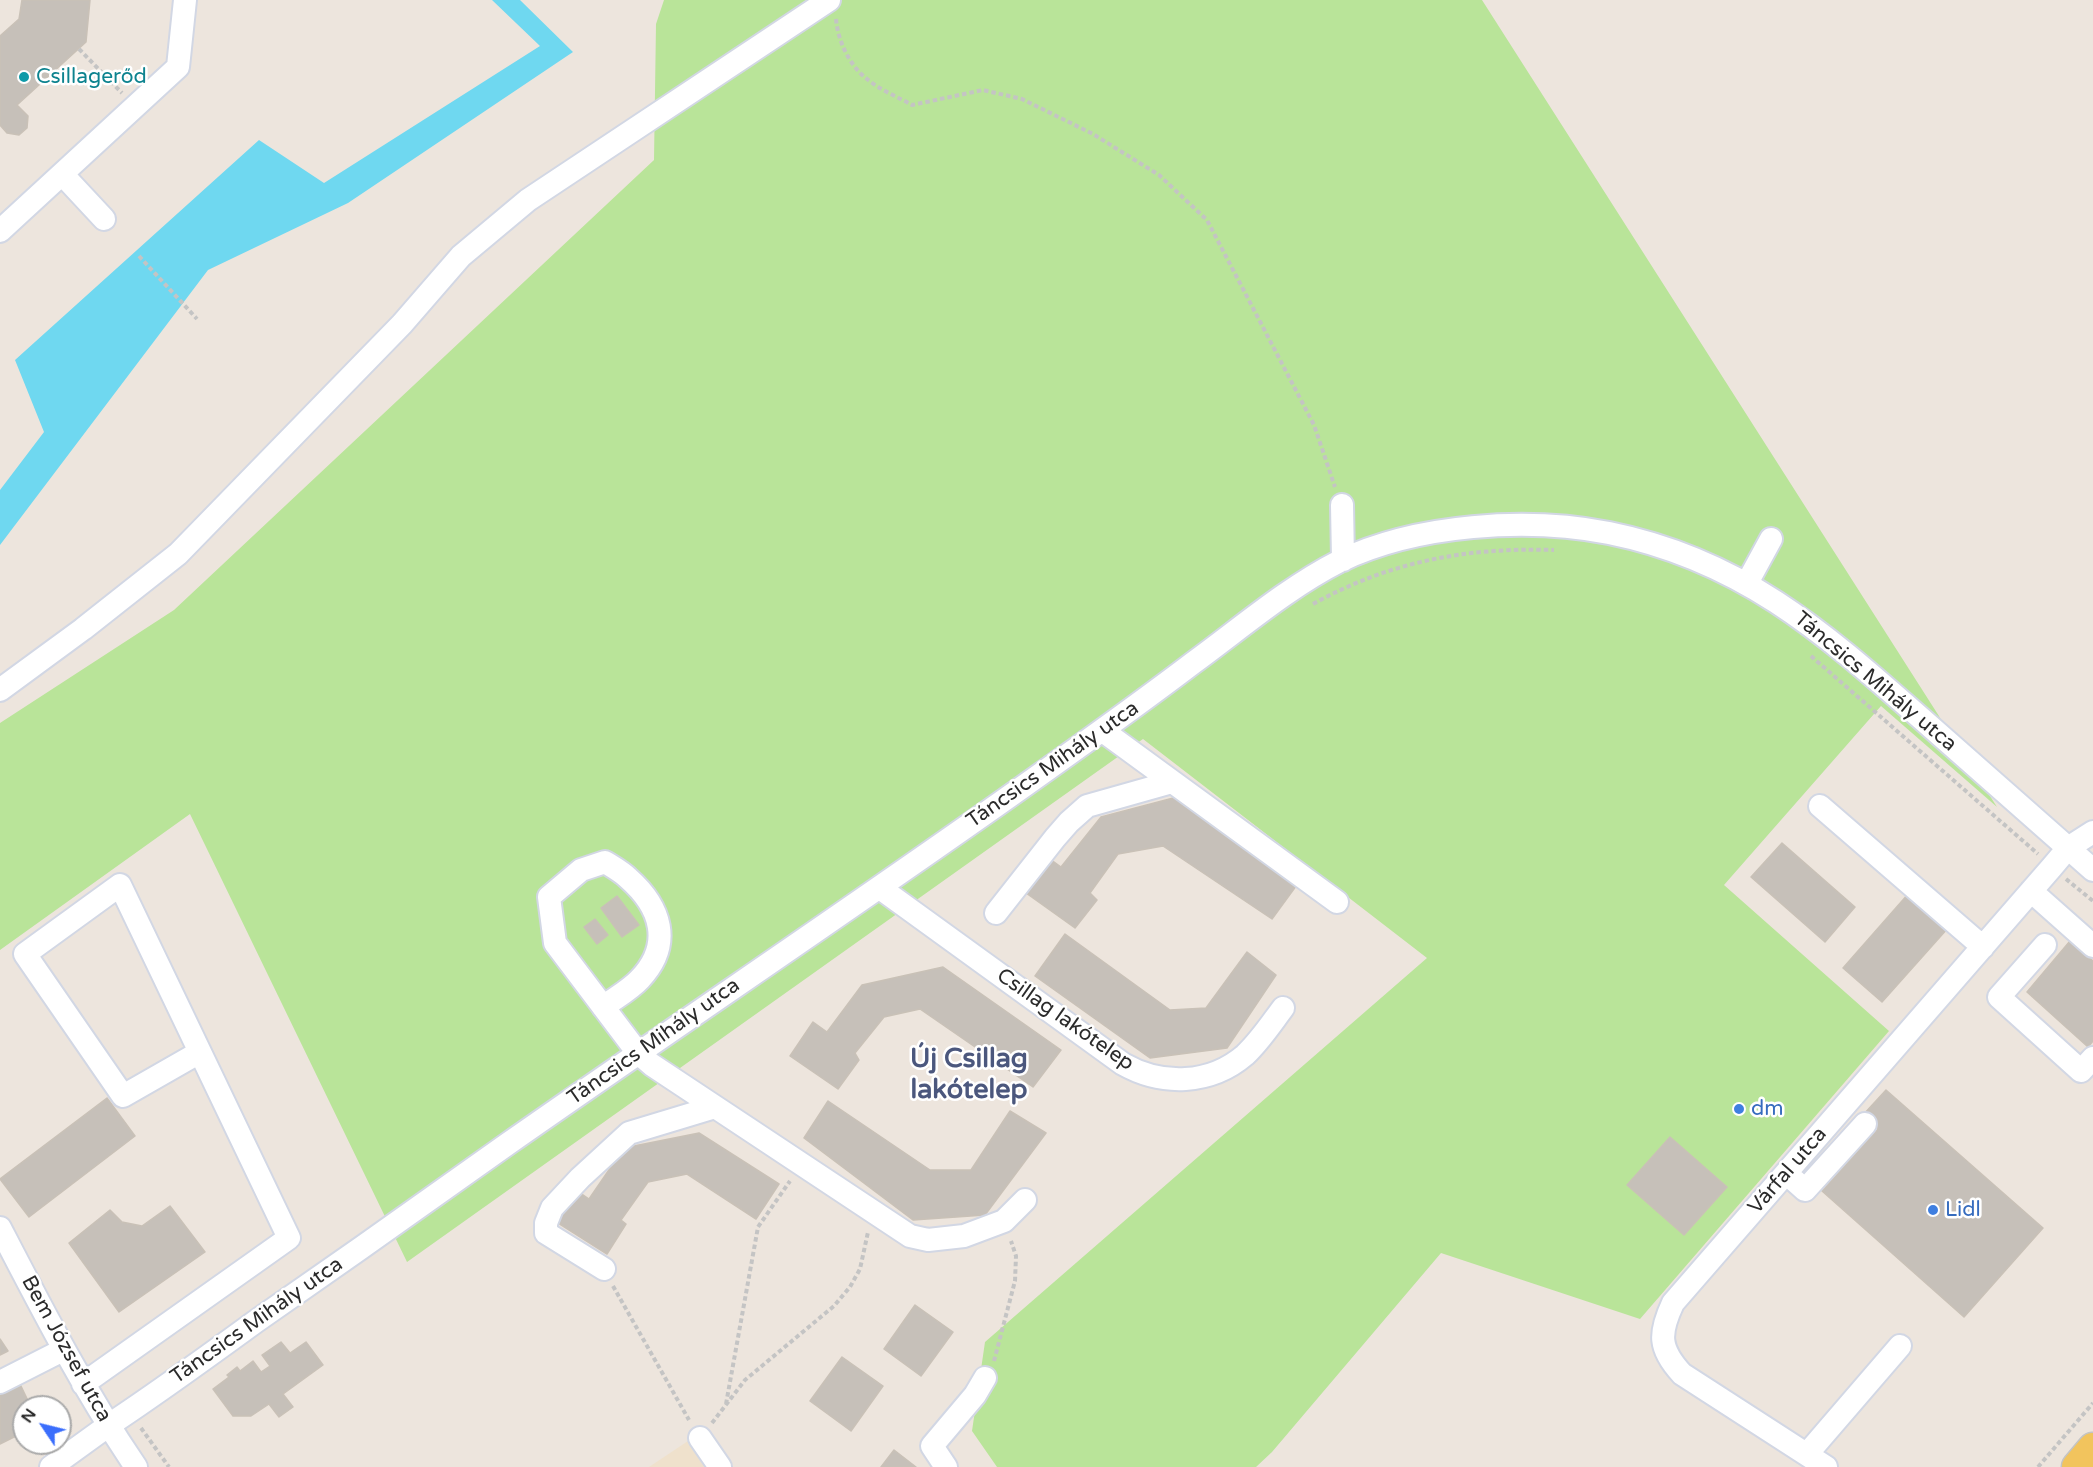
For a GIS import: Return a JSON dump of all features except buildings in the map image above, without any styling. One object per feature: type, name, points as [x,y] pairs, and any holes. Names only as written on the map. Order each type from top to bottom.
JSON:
[{"type":"main road","points":[[2077,1467],[2093,1448]]},
{"type":"street","points":[[0,231],[178,67],[186,0]]},
{"type":"street","points":[[0,690],[83,629],[178,554],[402,324],[461,256],[528,200],[832,6]]},
{"type":"street","points":[[63,175],[104,219]]},
{"type":"street","points":[[1341,505],[1343,560]]},
{"type":"street","name":"Táncsics Mihály utca","points":[[51,1467],[638,1053],[880,888],[1103,731],[1297,586],[1343,560],[1376,547],[1449,530],[1524,525],[1559,526],[1602,532],[1651,543],[1696,559],[1748,583],[1777,601],[1849,655],[2093,870]]},
{"type":"street","points":[[1748,583],[1771,539]]},
{"type":"street","points":[[1103,731],[1337,902]]},
{"type":"street","points":[[996,913],[1055,838],[1087,806],[1172,782]]},
{"type":"street","points":[[1820,806],[1983,947]]},
{"type":"street","name":"Várfal utca","points":[[1815,1462],[1682,1374],[1671,1362],[1662,1338],[1664,1323],[1673,1303],[2031,891],[2068,849],[2093,832]]},
{"type":"street","points":[[603,1007],[640,979],[655,957],[661,938],[660,927],[648,899],[628,877],[605,862],[581,870],[549,897],[555,943],[603,1007],[638,1053],[652,1065],[910,1236],[928,1240],[964,1236],[1004,1221],[1025,1200]]},
{"type":"street","points":[[83,1384],[289,1238],[200,1052],[120,885],[25,954],[123,1096],[200,1052]]},
{"type":"street","name":"Csillag lakótelep","points":[[880,888],[1123,1064],[1140,1073],[1168,1079],[1186,1079],[1207,1075],[1226,1067],[1256,1044],[1283,1008]]},
{"type":"street","points":[[2031,891],[2093,946]]},
{"type":"street","points":[[2045,945],[1999,998],[2081,1071],[2093,1058]]},
{"type":"street","points":[[604,1269],[546,1233],[546,1223],[552,1208],[630,1133],[716,1107]]},
{"type":"street","points":[[1786,1173],[1805,1190],[1865,1124]]},
{"type":"street","name":"Bem József utca","points":[[0,1228],[63,1350],[136,1467]]},
{"type":"street","points":[[1815,1462],[1900,1346]]},
{"type":"street","points":[[0,1382],[63,1350]]},
{"type":"street","points":[[946,1467],[932,1446],[975,1395],[985,1378]]},
{"type":"street","points":[[700,1438],[720,1467]]},
{"type":"path","points":[[832,6],[837,34],[848,57],[867,79],[912,105],[983,90],[1022,99],[1093,134],[1159,175],[1207,220],[1314,425],[1341,505]]},
{"type":"path","points":[[79,49],[135,107]]},
{"type":"path","points":[[139,256],[197,319]]},
{"type":"path","points":[[1305,609],[1359,581],[1400,566],[1484,551],[1559,550]]},
{"type":"path","points":[[1806,652],[2093,902]]},
{"type":"path","points":[[726,1405],[758,1227],[802,1164]]},
{"type":"path","points":[[604,1269],[700,1438],[745,1380],[834,1306],[850,1287],[860,1269],[866,1248],[871,1210]]},
{"type":"path","points":[[985,1378],[997,1356],[1015,1281],[1016,1256],[1004,1221]]},
{"type":"path","points":[[2038,1467],[2093,1403]]},
{"type":"path","points":[[129,1411],[169,1467]]},
{"type":"shaded area","points":[[688,1441],[706,1467],[649,1467]]},
{"type":"green space","points":[[664,0],[1482,0],[1997,807],[1881,706],[1724,885],[1889,1031],[1640,1319],[1441,1253],[1272,1452],[1256,1467],[997,1467],[972,1431],[985,1342],[1427,958],[1143,739],[407,1262],[190,814],[0,950],[0,723],[174,610],[654,160],[656,24]]},
{"type":"water","points":[[492,0],[520,0],[573,52],[348,203],[208,270],[0,545],[0,490],[44,432],[15,360],[259,140],[324,183],[540,46]]},
{"type":"place","name":"Csillagerőd","points":[[24,77]]},
{"type":"place","name":"dm","points":[[1739,1109]]},
{"type":"place","name":"Lidl","points":[[1933,1210]]},
{"type":"district","name":"Új Csillag lakótelep","points":[[969,1076]]}]
